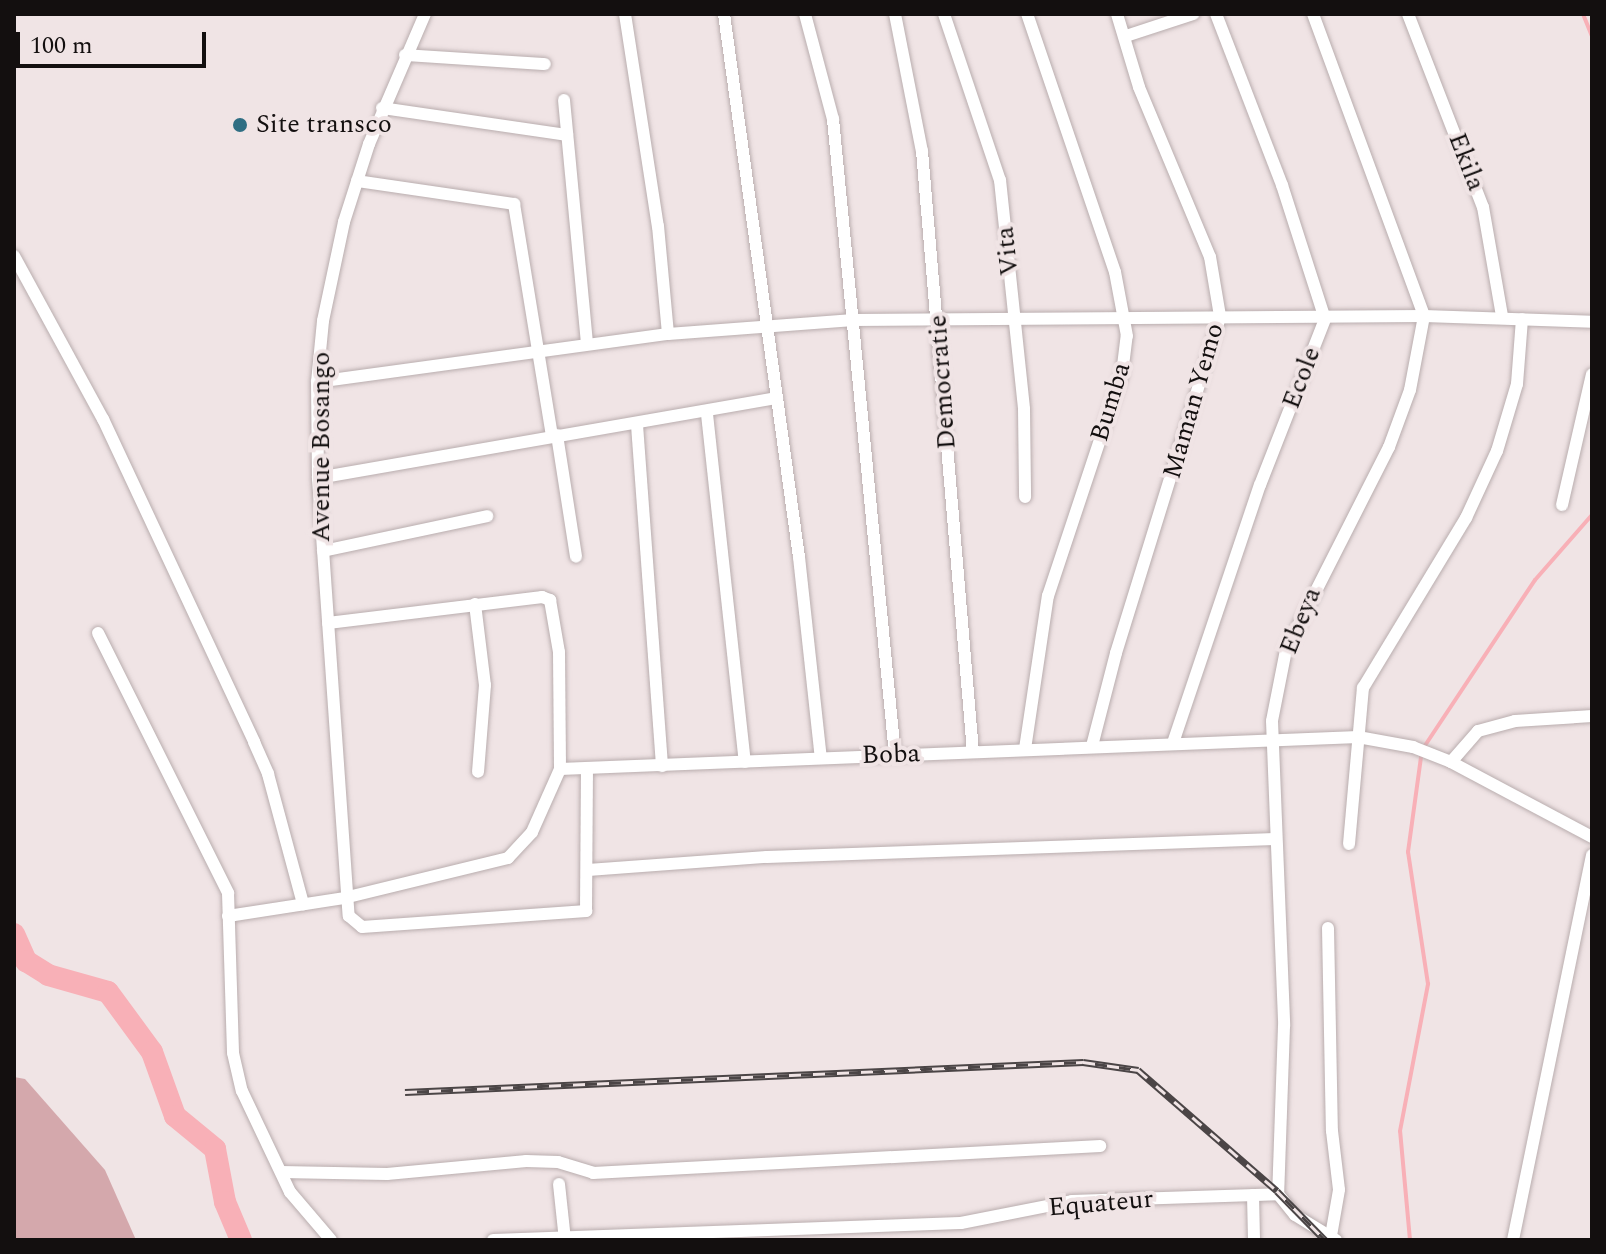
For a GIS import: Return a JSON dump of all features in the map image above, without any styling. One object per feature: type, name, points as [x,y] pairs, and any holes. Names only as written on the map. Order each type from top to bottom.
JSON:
[{"type":"street","name":"Avenue Bosango","points":[[344,898],[318,478],[317,382],[323,321],[357,181],[382,108],[425,14]]},
{"type":"street","points":[[625,14],[658,226],[668,334]]},
{"type":"street","points":[[724,14],[768,326],[821,758]]},
{"type":"street","points":[[805,14],[833,119],[895,755]]},
{"type":"street","name":"Democratie","points":[[895,14],[916,102],[939,319],[973,752]]},
{"type":"street","name":"Vita","points":[[944,14],[1000,180],[1015,320],[1025,497]]},
{"type":"street","name":"Bumba","points":[[1025,749],[1048,596],[1122,374],[1125,320],[1088,187],[1027,14]]},
{"type":"street","name":"Maman Yemo","points":[[1092,746],[1116,653],[1220,316],[1210,257],[1139,87],[1117,14]]},
{"type":"street","points":[[1126,36],[1193,14]]},
{"type":"street","name":"Ecole","points":[[1173,743],[1260,485],[1325,319],[1282,185],[1216,14]]},
{"type":"street","name":"Ebeya","points":[[1278,1194],[1284,1026],[1271,739],[1286,650],[1389,447],[1419,357],[1424,316],[1313,14]]},
{"type":"street","name":"Ekila","points":[[1408,14],[1483,207],[1502,316]]},
{"type":"street","points":[[405,55],[545,64]]},
{"type":"street","points":[[564,100],[587,344]]},
{"type":"street","points":[[382,108],[567,135]]},
{"type":"street","points":[[357,181],[514,204],[536,351],[555,436],[576,557]]},
{"type":"street","points":[[14,256],[103,419],[254,742],[268,774],[303,904]]},
{"type":"street","points":[[317,382],[668,334],[853,320],[1502,316],[1592,322]]},
{"type":"street","points":[[1349,844],[1363,688],[1466,518],[1497,451],[1517,384],[1522,319]]},
{"type":"street","points":[[1562,505],[1592,374]]},
{"type":"street","points":[[318,478],[555,436],[707,414],[777,398]]},
{"type":"street","points":[[707,414],[745,762]]},
{"type":"street","points":[[637,425],[662,766]]},
{"type":"street","points":[[323,551],[487,516]]},
{"type":"street","points":[[228,916],[344,898],[508,858],[532,832],[560,769],[554,607],[542,597],[328,623]]},
{"type":"street","points":[[475,604],[485,685],[478,772]]},
{"type":"street","points":[[98,633],[228,893],[233,1053],[242,1091],[290,1192],[331,1240]]},
{"type":"street","points":[[1451,762],[1478,731],[1515,721],[1592,716]]},
{"type":"street","name":"Boba","points":[[560,769],[1358,737],[1413,747],[1451,762],[1592,837]]},
{"type":"street","points":[[344,898],[349,916],[362,927],[576,916],[590,902],[587,770]]},
{"type":"street","points":[[588,870],[767,857],[1275,839]]},
{"type":"street","points":[[1513,1240],[1592,855]]},
{"type":"street","points":[[1278,1194],[1295,1215],[1334,1238],[1339,1190],[1332,1131],[1328,928]]},
{"type":"street","points":[[281,1172],[387,1174],[526,1161],[558,1162],[593,1173],[1100,1146]]},
{"type":"street","points":[[559,1184],[565,1239]]},
{"type":"street","name":"Equateur","points":[[493,1240],[775,1235],[961,1223],[1072,1201],[1278,1194]]},
{"type":"street","points":[[1253,1195],[1254,1240]]},
{"type":"shaded area","points":[[14,1077],[25,1079],[105,1170],[136,1240],[14,1240]]},
{"type":"waterway","points":[[1583,14],[1592,36]]},
{"type":"waterway","points":[[1410,1240],[1400,1131],[1428,984],[1408,852],[1422,750],[1535,580],[1592,515]]},
{"type":"waterway","points":[[14,934],[26,961],[48,975],[108,992],[152,1052],[175,1116],[215,1149],[225,1202],[241,1240]]},
{"type":"railway","points":[[405,1092],[1083,1062],[1138,1070],[1277,1191],[1325,1240]]},
{"type":"place","name":"Site transco","points":[[240,125]]}]
